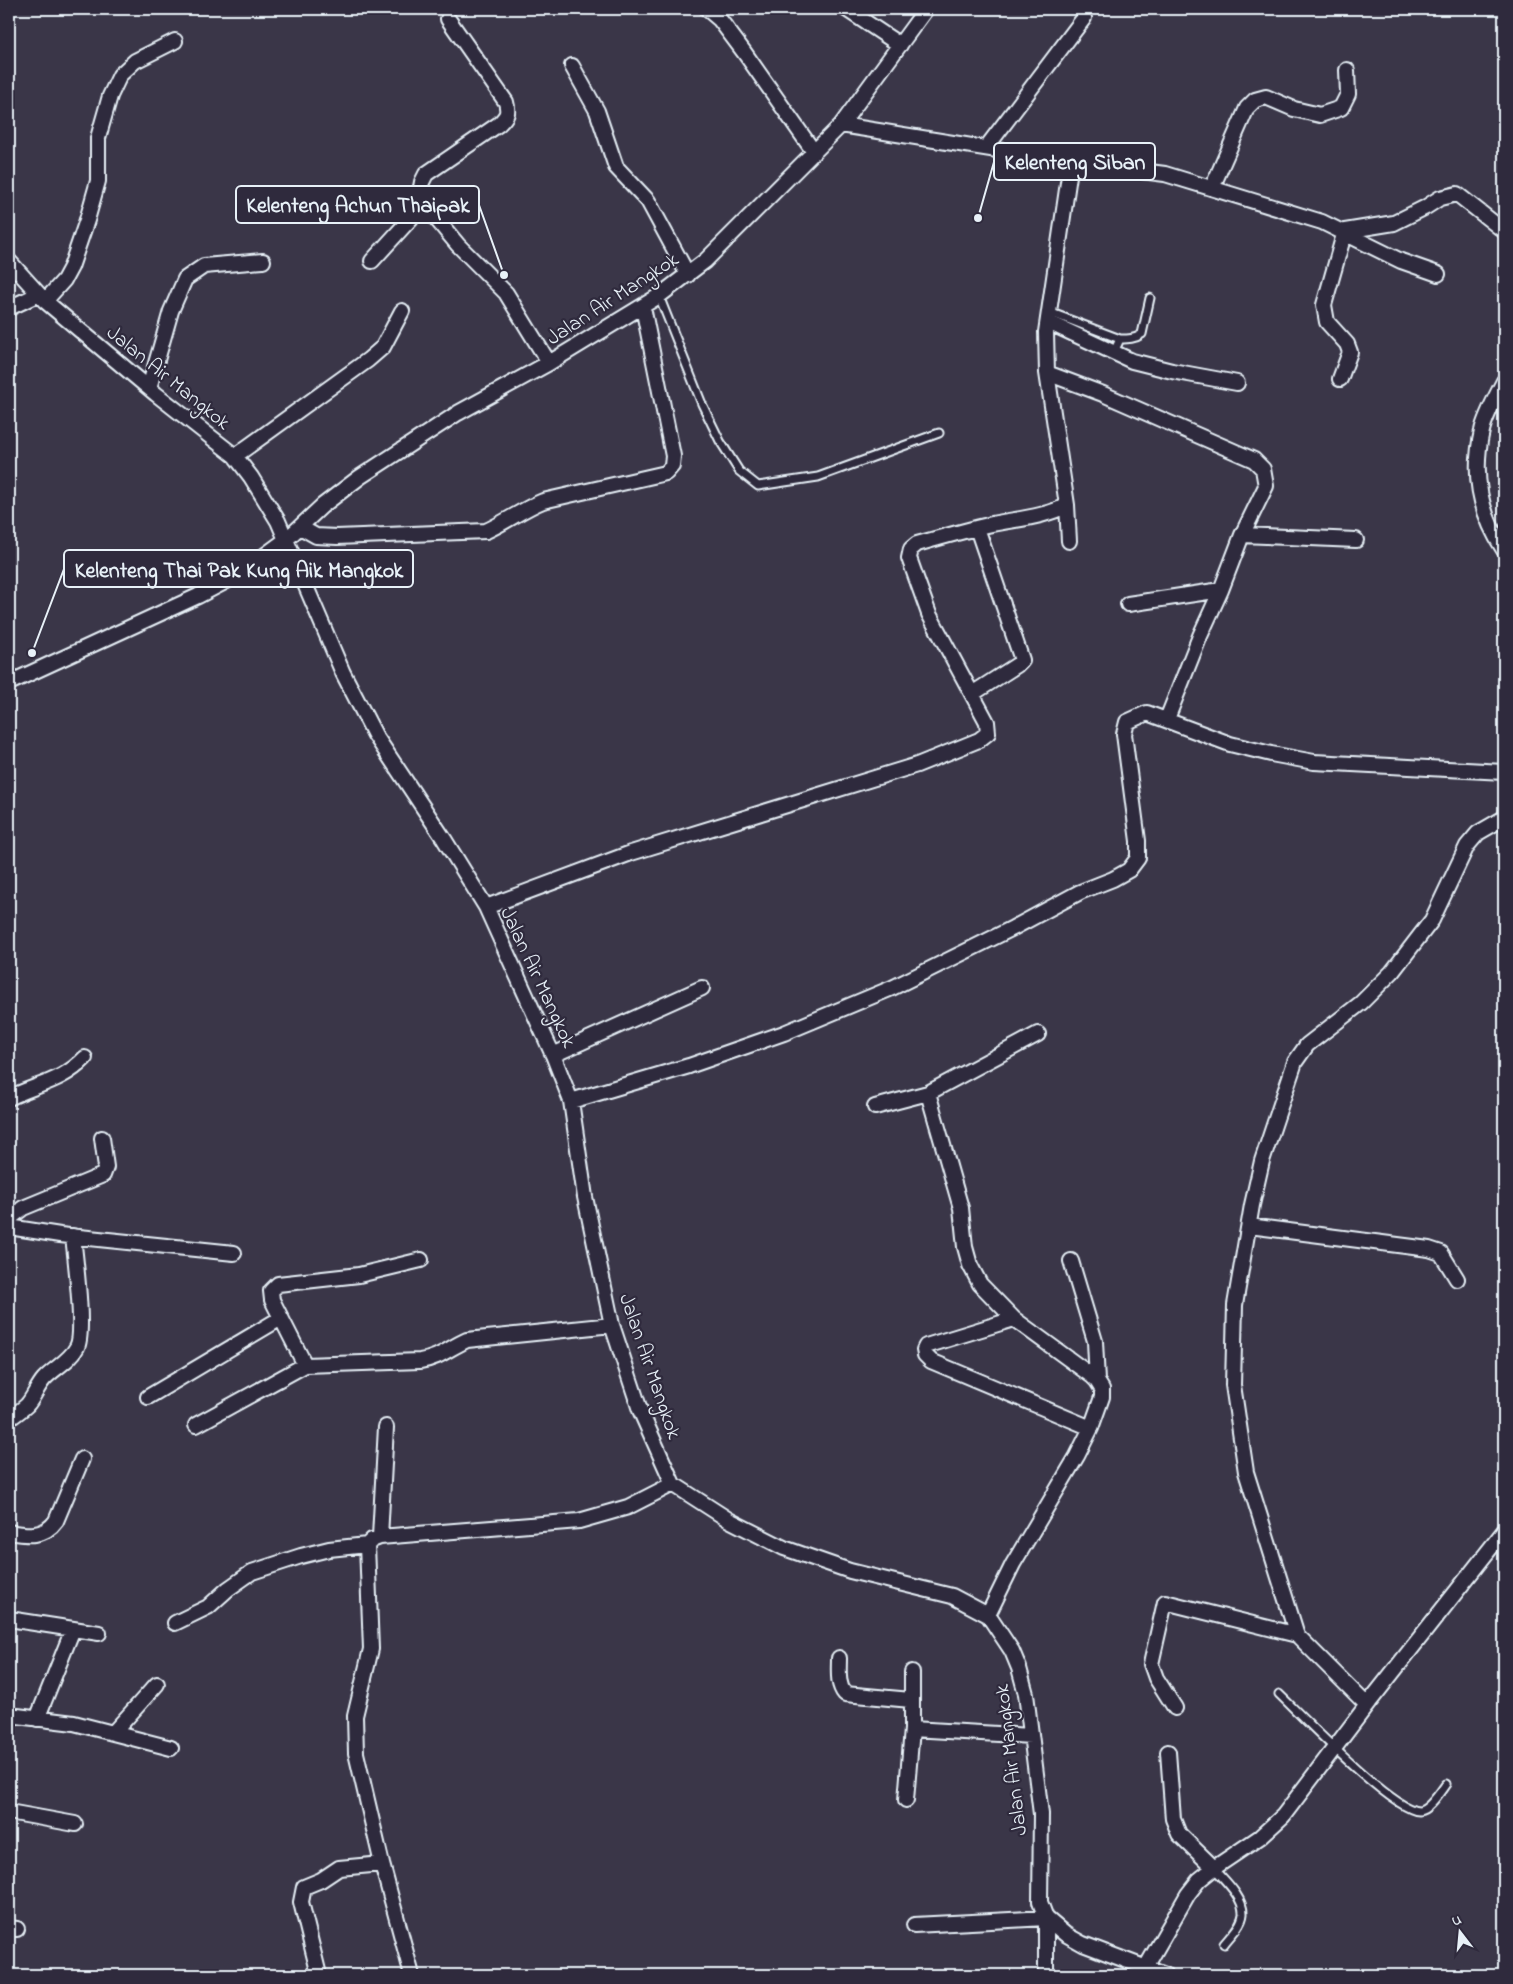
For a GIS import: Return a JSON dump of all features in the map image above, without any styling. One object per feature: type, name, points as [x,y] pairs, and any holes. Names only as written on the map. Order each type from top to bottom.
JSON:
[{"type":"street","points":[[707,9],[720,20],[744,52],[814,152]]},
{"type":"street","points":[[846,9],[900,44]]},
{"type":"street","name":"Jalan Air Mangkok","points":[[9,683],[230,580],[262,559],[287,539],[322,506],[360,477],[458,413],[549,363],[643,307],[688,275],[705,261],[841,124],[926,9]]},
{"type":"street","points":[[986,148],[1084,18]]},
{"type":"street","points":[[448,19],[506,102],[508,110],[507,116],[499,124],[426,174],[420,192],[424,204],[458,245],[506,293],[549,363]]},
{"type":"street","points":[[9,308],[42,297],[64,280],[71,267],[98,181],[98,138],[110,96],[120,75],[135,61],[175,42]]},
{"type":"street","points":[[572,66],[597,111],[616,167],[648,201],[688,275]]},
{"type":"street","points":[[1212,188],[1247,108],[1256,100],[1266,97],[1294,109],[1320,115],[1341,108],[1348,94],[1347,70]]},
{"type":"street","points":[[841,124],[1071,162],[1164,174],[1322,222],[1401,261],[1438,274]]},
{"type":"street","points":[[1069,541],[1067,505],[1047,373],[1046,332],[1071,162]]},
{"type":"street","points":[[1345,232],[1394,223],[1426,208],[1440,198],[1457,194],[1504,231]]},
{"type":"street","points":[[372,261],[424,204]]},
{"type":"street","points":[[1340,379],[1350,352],[1347,344],[1327,322],[1324,305],[1345,232]]},
{"type":"street","name":"Jalan Air Mangkok","points":[[9,261],[42,297],[148,388],[235,456],[251,477],[278,521],[343,673],[375,735],[444,838],[486,907],[553,1054],[571,1101],[585,1197],[612,1325],[640,1410],[673,1484],[728,1520],[784,1548],[850,1571],[952,1596],[988,1615],[1012,1651],[1026,1694],[1040,1814],[1040,1902],[1046,1918],[1046,1975]]},
{"type":"street","points":[[148,388],[170,311],[185,279],[204,266],[264,261]]},
{"type":"street","points":[[300,527],[316,536],[337,537],[486,531],[504,523],[527,507],[543,501],[666,472],[672,466],[673,456],[643,307]]},
{"type":"street","points":[[235,456],[368,360],[383,346],[402,311]]},
{"type":"street","points":[[1048,317],[1132,361],[1237,384]]},
{"type":"street","points":[[1047,373],[1103,394],[1254,460],[1263,470],[1266,486],[1242,535],[1168,719]]},
{"type":"street","points":[[1504,381],[1482,430],[1478,474],[1482,507],[1504,550]]},
{"type":"street","points":[[486,907],[630,853],[917,765],[979,740],[988,733],[986,722],[929,614],[910,558],[911,549],[917,544],[976,528],[1060,509],[1067,505]]},
{"type":"street","points":[[972,694],[1022,660],[976,528]]},
{"type":"street","points":[[1242,535],[1356,540]]},
{"type":"street","points":[[1128,604],[1221,590]]},
{"type":"street","points":[[571,1101],[689,1066],[784,1034],[892,988],[1014,928],[1080,892],[1113,879],[1129,870],[1138,858],[1138,841],[1124,734],[1127,722],[1147,713],[1168,719],[1230,744],[1314,762],[1504,772]]},
{"type":"street","points":[[1367,1705],[1298,1635],[1246,1472],[1234,1385],[1235,1305],[1262,1161],[1295,1062],[1308,1044],[1361,1003],[1392,972],[1432,920],[1467,846],[1478,833],[1504,818]]},
{"type":"street","points":[[553,1054],[702,988]]},
{"type":"street","points":[[875,1106],[928,1093],[1038,1034]]},
{"type":"street","points":[[10,1096],[58,1078],[73,1070],[85,1058]]},
{"type":"street","points":[[928,1093],[961,1208],[965,1247],[970,1265],[980,1284],[994,1301],[1014,1319],[1097,1381],[1102,1389],[1102,1397],[1091,1428],[1077,1456],[1013,1564],[988,1615]]},
{"type":"street","points":[[9,1219],[23,1208],[103,1175],[106,1167],[102,1138]]},
{"type":"street","points":[[1249,1226],[1441,1253],[1457,1279]]},
{"type":"street","points":[[9,1227],[73,1236],[234,1253]]},
{"type":"street","points":[[9,1419],[27,1404],[37,1386],[48,1374],[71,1356],[78,1346],[80,1334],[79,1301],[73,1236]]},
{"type":"street","points":[[305,1365],[272,1300],[271,1291],[278,1284],[360,1275],[420,1260]]},
{"type":"street","points":[[1071,1261],[1096,1341],[1097,1381]]},
{"type":"street","points":[[148,1397],[281,1318]]},
{"type":"street","points":[[1014,1319],[926,1346],[924,1350],[925,1355],[931,1361],[1091,1428]]},
{"type":"street","points":[[196,1425],[305,1365],[420,1361],[435,1359],[467,1340],[612,1325]]},
{"type":"street","points":[[380,1537],[386,1427]]},
{"type":"street","points":[[9,1532],[32,1536],[50,1530],[56,1521],[82,1459]]},
{"type":"street","points":[[175,1623],[208,1607],[228,1589],[252,1572],[301,1556],[330,1549],[367,1545],[372,1540],[380,1537],[579,1521],[628,1507],[673,1484]]},
{"type":"street","points":[[1146,1967],[1188,1894],[1199,1880],[1260,1837],[1283,1816],[1367,1705],[1504,1531]]},
{"type":"street","points":[[367,1545],[371,1648],[355,1716],[356,1753],[382,1864],[412,1975]]},
{"type":"street","points":[[1175,1708],[1156,1678],[1151,1664],[1165,1602],[1298,1635]]},
{"type":"street","points":[[9,1619],[99,1634]]},
{"type":"street","points":[[37,1720],[73,1629]]},
{"type":"street","points":[[839,1658],[838,1678],[841,1689],[846,1694],[912,1700]]},
{"type":"street","points":[[906,1800],[912,1729],[912,1672]]},
{"type":"street","points":[[113,1733],[157,1684]]},
{"type":"street","points":[[9,1715],[37,1720],[74,1723],[171,1748]]},
{"type":"street","points":[[912,1729],[1031,1736]]},
{"type":"street","points":[[1168,1752],[1173,1820],[1179,1834],[1214,1868]]},
{"type":"street","points":[[9,1812],[75,1824]]},
{"type":"street","points":[[319,1975],[301,1902],[304,1887],[321,1880],[338,1868],[382,1864]]},
{"type":"street","points":[[914,1925],[1046,1918],[1065,1934],[1083,1944],[1165,1975]]},
{"type":"lane","points":[[659,296],[702,404],[720,441],[738,471],[758,486],[818,477],[939,433]]},
{"type":"lane","points":[[1048,317],[1120,339],[1138,338],[1142,334],[1150,298]]},
{"type":"lane","points":[[1114,352],[1120,339]]},
{"type":"lane","points":[[1279,1694],[1334,1748],[1403,1805],[1412,1809],[1426,1809],[1446,1784]]},
{"type":"lane","points":[[1214,1868],[1236,1894],[1242,1905],[1243,1914],[1239,1924],[1224,1944]]},
{"type":"place","name":"Kelenteng Siban","points":[[978,218]]},
{"type":"place","name":"Kelenteng Achun Thaipak","points":[[504,275]]},
{"type":"place","name":"Kelenteng Thai Pak Kung Aik Mangkok","points":[[32,653]]}]
